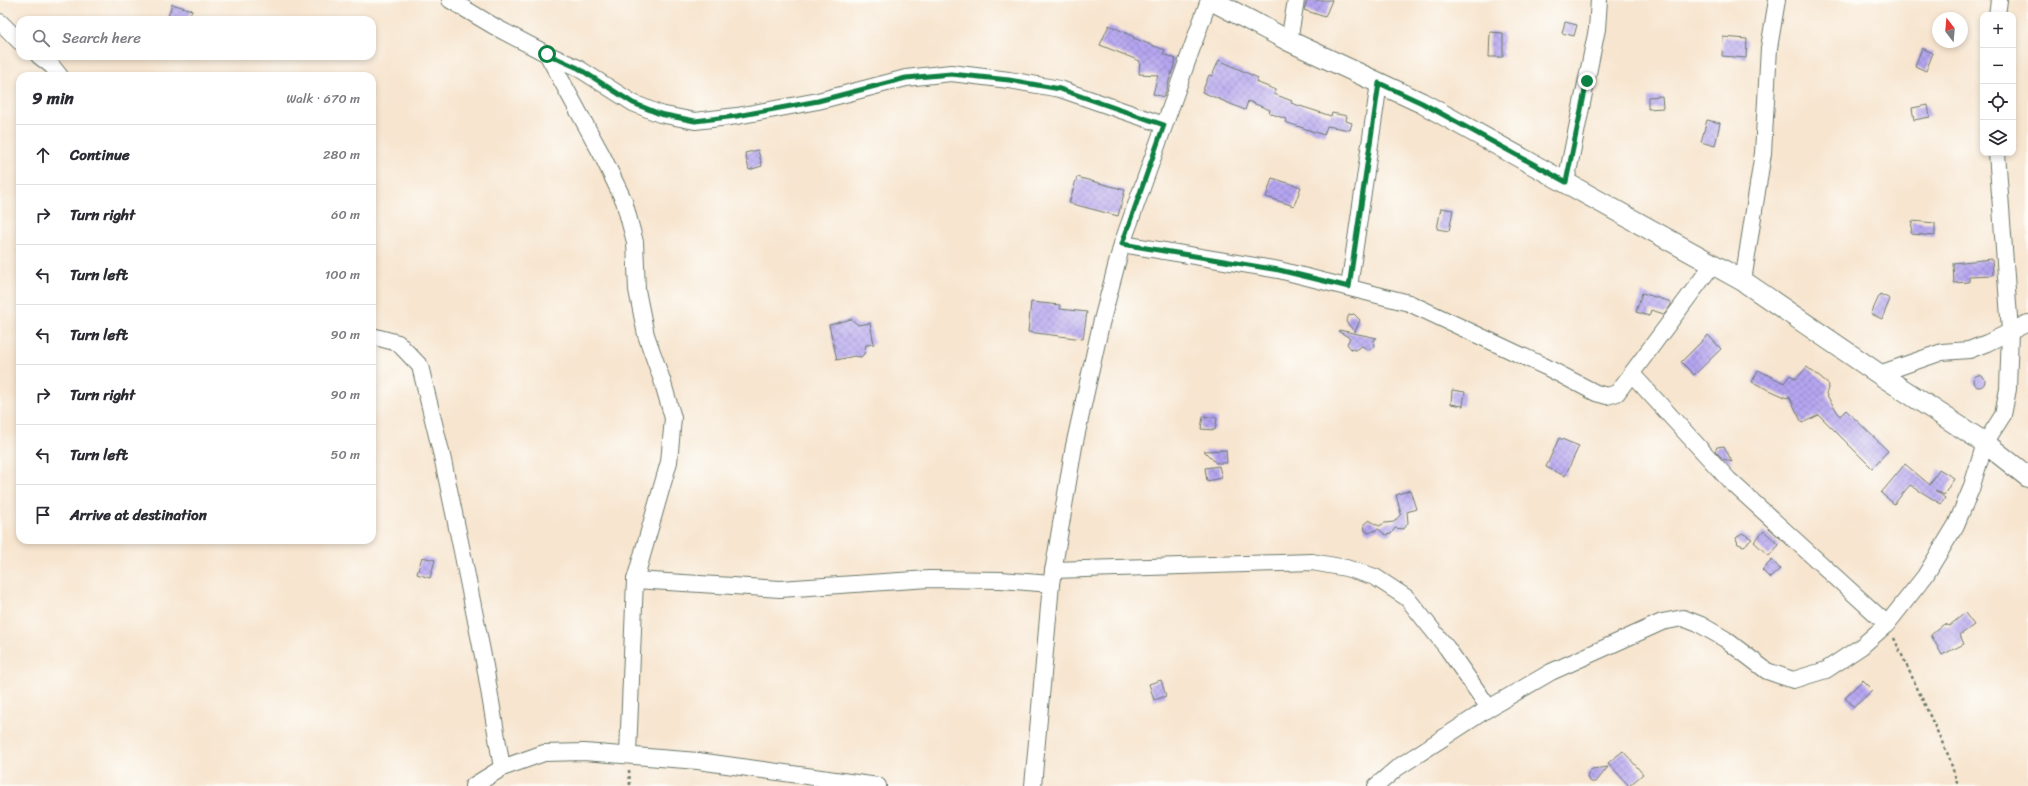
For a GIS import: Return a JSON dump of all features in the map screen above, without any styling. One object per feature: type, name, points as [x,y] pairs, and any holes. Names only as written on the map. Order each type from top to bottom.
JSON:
[{"type":"main road","points":[[1210,0],[1289,41],[1422,103],[1743,281],[1879,374],[1985,443],[2028,477]]},
{"type":"street","points":[[450,0],[497,28],[578,68],[633,103],[660,114],[695,121],[737,116],[818,101],[906,78],[951,74],[1009,80],[1060,89],[1164,125]]},
{"type":"street","points":[[1033,786],[1052,577],[1074,446],[1101,324],[1122,244],[1210,0]]},
{"type":"street","points":[[1289,41],[1296,0]]},
{"type":"street","points":[[1566,182],[1597,29],[1599,0]]},
{"type":"street","points":[[1743,281],[1763,152],[1769,48],[1777,0]]},
{"type":"street","points":[[1997,12],[1999,0]]},
{"type":"street","points":[[0,22],[16,38]]},
{"type":"street","points":[[547,54],[602,155],[624,201],[635,242],[637,290],[646,335],[662,380],[673,418],[669,462],[635,580],[628,754]]},
{"type":"street","points":[[44,60],[57,72]]},
{"type":"street","points":[[1349,287],[1379,83]]},
{"type":"street","points":[[1376,786],[1397,768],[1489,708],[1551,672],[1662,622],[1683,618],[1701,625],[1725,639],[1767,671],[1793,680],[1826,670],[1862,646],[1887,624],[1925,576],[1956,525],[1971,489],[1985,443],[2003,415],[2008,389],[2010,331],[1997,156]]},
{"type":"street","points":[[1122,244],[1279,270],[1409,303],[1546,367],[1596,393],[1608,396],[1617,393],[1713,264]]},
{"type":"street","points":[[1879,374],[1942,352],[1969,350],[2028,324]]},
{"type":"street","points":[[376,337],[398,343],[420,366],[454,514],[485,666],[502,768]]},
{"type":"street","points":[[1632,374],[1729,480],[1887,624]]},
{"type":"street","points":[[635,580],[780,589],[929,579],[1000,580],[1312,562],[1346,568],[1375,577],[1407,598],[1447,648],[1489,708]]},
{"type":"street","points":[[473,786],[502,768],[544,753],[628,754],[698,760],[878,786]]},
{"type":"path","points":[[1887,624],[1950,758],[1958,786]]},
{"type":"building","points":[[1307,0],[1332,0],[1325,17],[1304,10]]},
{"type":"building","points":[[172,4],[192,10],[190,16],[168,16]]},
{"type":"building","points":[[1565,22],[1577,25],[1574,36],[1562,33]]},
{"type":"building","points":[[1109,25],[1134,37],[1133,38],[1165,50],[1163,54],[1176,59],[1164,97],[1153,94],[1158,75],[1139,74],[1140,61],[1100,45]]},
{"type":"building","points":[[1490,32],[1503,33],[1503,57],[1489,57]]},
{"type":"building","points":[[1723,37],[1747,39],[1746,58],[1722,56]]},
{"type":"building","points":[[1922,48],[1933,53],[1926,71],[1915,66]]},
{"type":"building","points":[[1219,60],[1258,78],[1256,82],[1276,90],[1274,94],[1292,101],[1291,103],[1331,116],[1332,113],[1347,116],[1346,121],[1352,123],[1350,130],[1327,126],[1324,135],[1285,122],[1286,119],[1269,113],[1270,110],[1248,101],[1245,110],[1202,92],[1209,75],[1212,76]]},
{"type":"building","points":[[1662,96],[1663,108],[1648,109],[1648,97]]},
{"type":"building","points":[[1928,105],[1930,117],[1914,120],[1912,108]]},
{"type":"building","points":[[1707,120],[1720,123],[1715,146],[1701,142]]},
{"type":"building","points":[[758,150],[762,166],[749,170],[745,153]]},
{"type":"building","points":[[1077,177],[1125,190],[1118,216],[1069,203]]},
{"type":"building","points":[[1272,178],[1301,187],[1294,206],[1266,197]]},
{"type":"building","points":[[1441,208],[1453,210],[1449,231],[1437,229]]},
{"type":"building","points":[[1912,221],[1935,223],[1935,236],[1911,234]]},
{"type":"building","points":[[1992,259],[1993,275],[1969,276],[1969,282],[1954,283],[1953,263]]},
{"type":"building","points":[[1642,293],[1671,302],[1671,305],[1664,314],[1651,310],[1649,316],[1636,312]]},
{"type":"building","points":[[1880,294],[1890,299],[1882,319],[1871,314]]},
{"type":"building","points":[[1031,302],[1060,305],[1060,309],[1087,312],[1083,339],[1028,332]]},
{"type":"building","points":[[1354,314],[1360,320],[1355,332],[1346,322],[1349,315]]},
{"type":"building","points":[[851,319],[858,325],[870,323],[874,344],[866,345],[864,354],[861,357],[854,356],[837,360],[829,325]]},
{"type":"building","points":[[1338,331],[1377,338],[1374,340],[1375,346],[1369,350],[1362,346],[1355,350],[1351,349],[1347,344],[1350,338]]},
{"type":"building","points":[[1708,335],[1721,349],[1694,375],[1681,362]]},
{"type":"building","points":[[1807,367],[1829,385],[1826,394],[1840,416],[1846,410],[1888,451],[1872,468],[1819,415],[1802,423],[1789,396],[1787,398],[1752,382],[1758,370],[1784,383],[1790,375],[1796,379]]},
{"type":"building","points":[[1977,375],[1981,375],[1985,381],[1981,387],[1977,387],[1973,383],[1973,379]]},
{"type":"building","points":[[1452,390],[1465,392],[1463,406],[1451,404]]},
{"type":"building","points":[[1203,416],[1217,418],[1215,430],[1201,429]]},
{"type":"building","points":[[1559,438],[1579,446],[1565,476],[1546,467]]},
{"type":"building","points":[[1724,446],[1732,462],[1723,459],[1715,451],[1717,447]]},
{"type":"building","points":[[1226,450],[1227,463],[1216,463],[1204,451]]},
{"type":"building","points":[[1905,464],[1930,485],[1939,469],[1954,478],[1944,495],[1935,490],[1945,498],[1941,504],[1910,485],[1894,504],[1881,493]]},
{"type":"building","points":[[1219,466],[1222,478],[1207,481],[1205,468]]},
{"type":"building","points":[[1410,490],[1416,509],[1407,512],[1408,523],[1404,529],[1395,528],[1391,534],[1386,535],[1378,529],[1369,533],[1365,531],[1364,524],[1369,520],[1379,526],[1385,523],[1394,522],[1401,514],[1396,495]]},
{"type":"building","points":[[1764,531],[1779,545],[1769,556],[1754,542]]},
{"type":"building","points":[[1742,533],[1752,539],[1744,546],[1738,544],[1736,538]]},
{"type":"building","points":[[422,557],[435,560],[430,578],[417,574]]},
{"type":"building","points":[[1772,560],[1780,569],[1770,578],[1762,570]]},
{"type":"building","points":[[1965,613],[1974,625],[1960,635],[1964,644],[1942,655],[1931,635],[1944,624],[1949,626]]},
{"type":"building","points":[[1161,680],[1166,696],[1154,700],[1149,684]]},
{"type":"building","points":[[1863,680],[1873,690],[1854,707],[1845,697]]},
{"type":"building","points":[[1623,751],[1643,774],[1629,786],[1608,763]]},
{"type":"building","points":[[1608,767],[1596,782],[1591,782],[1587,778],[1588,773],[1592,769]]},
{"type":"route","points":[[547,54],[578,68],[633,103],[660,114],[695,121],[737,116],[818,101],[906,78],[951,74],[1009,80],[1060,89],[1164,125],[1122,244],[1279,270],[1349,287],[1379,83],[1422,103],[1566,182],[1587,81]]}]
